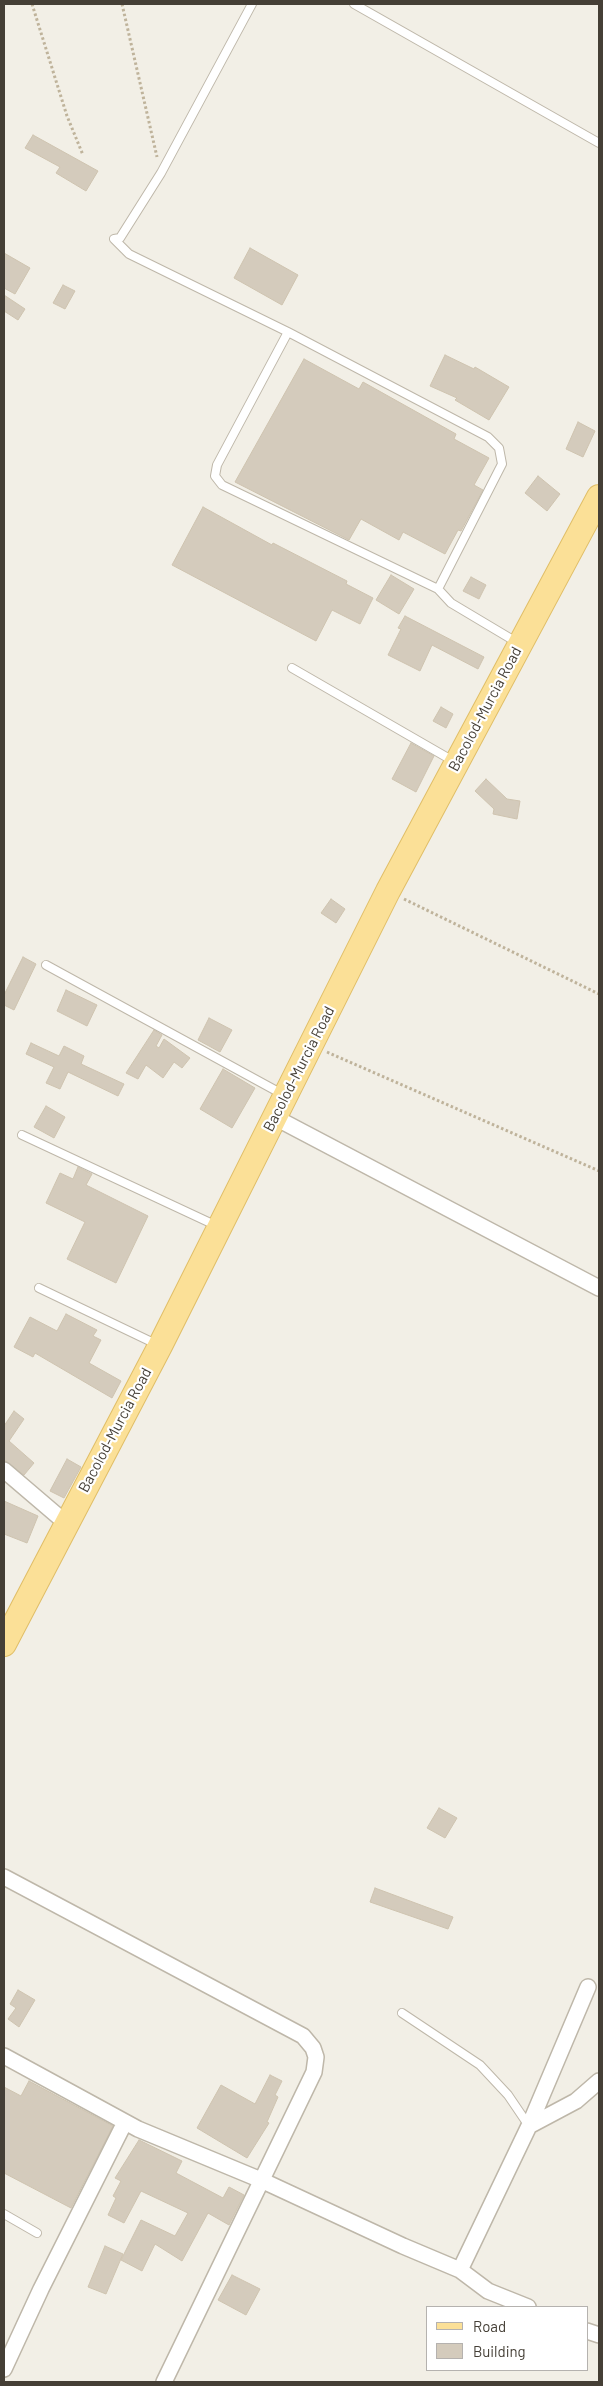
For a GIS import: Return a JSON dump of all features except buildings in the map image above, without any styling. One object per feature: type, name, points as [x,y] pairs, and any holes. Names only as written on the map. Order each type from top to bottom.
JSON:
[{"type":"main road","name":"Bacolod-Murcia Road","points":[[4,1644],[160,1346],[388,891],[599,496]]},
{"type":"street","points":[[274,1117],[599,1288]]},
{"type":"street","points":[[4,1470],[66,1523]]},
{"type":"street","points":[[4,1877],[303,2036],[313,2048],[316,2057],[314,2072],[164,2382]]},
{"type":"street","points":[[460,2270],[529,2126],[588,1987]]},
{"type":"street","points":[[4,2056],[125,2122],[261,2180],[402,2246],[460,2270],[488,2291],[526,2306]]},
{"type":"street","points":[[529,2126],[576,2101],[599,2081]]},
{"type":"street","points":[[4,2369],[41,2289],[125,2122]]},
{"type":"lane","points":[[252,4],[161,173],[120,238],[114,239],[129,254],[288,332],[488,437],[499,448],[502,464],[438,589]]},
{"type":"lane","points":[[354,4],[599,143]]},
{"type":"lane","points":[[288,332],[217,466],[215,476],[222,485],[438,589],[451,603],[520,644]]},
{"type":"lane","points":[[292,668],[456,763]]},
{"type":"lane","points":[[46,965],[286,1096]]},
{"type":"lane","points":[[22,1135],[219,1226]]},
{"type":"lane","points":[[39,1288],[160,1346]]},
{"type":"lane","points":[[402,2013],[480,2065],[508,2095],[529,2126]]},
{"type":"lane","points":[[4,2214],[37,2233]]},
{"type":"path","points":[[32,4],[67,116],[82,156]]},
{"type":"path","points":[[122,4],[161,173]]},
{"type":"path","points":[[388,891],[599,994]]},
{"type":"path","points":[[310,1045],[599,1171]]}]
